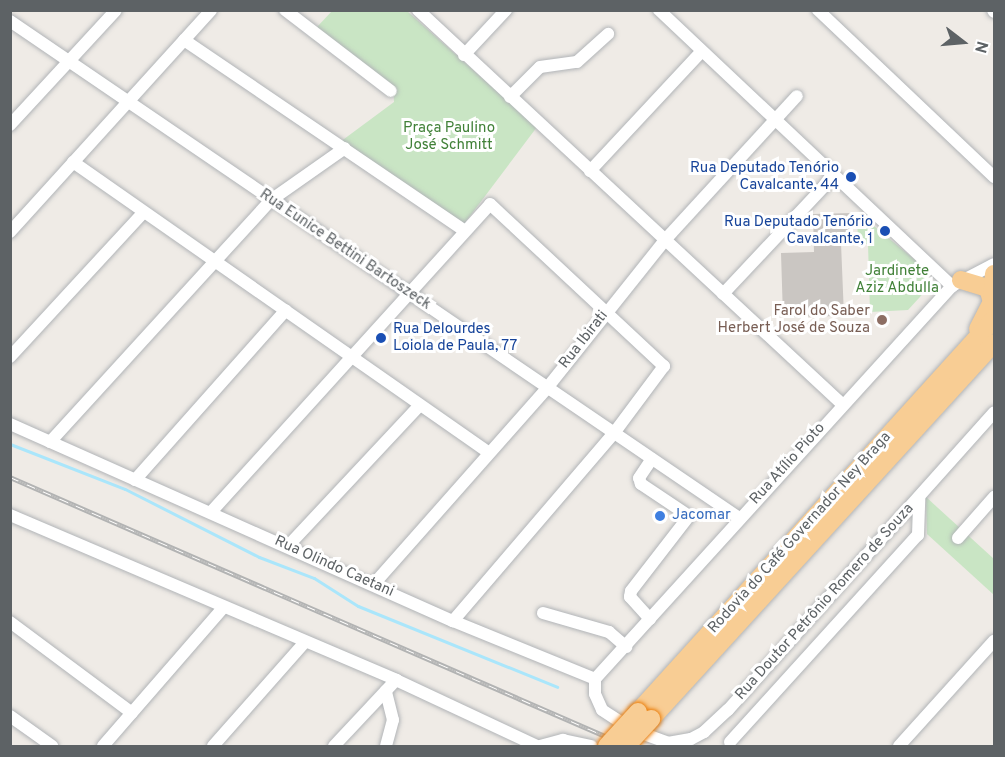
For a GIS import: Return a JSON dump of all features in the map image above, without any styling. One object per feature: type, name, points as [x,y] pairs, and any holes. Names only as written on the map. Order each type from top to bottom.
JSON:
[{"type":"highway","points":[[993,311],[994,274]]},
{"type":"highway","points":[[957,283],[988,288],[993,311]]},
{"type":"highway","name":"Rodovia do Café Governador Ney Braga","points":[[637,727],[958,360],[993,311]]},
{"type":"highway","name":"Rodovia do Café Governador Ney Braga","points":[[607,747],[637,727],[994,343]]},
{"type":"street","points":[[10,125],[117,10]]},
{"type":"street","points":[[10,232],[211,10]]},
{"type":"street","points":[[285,10],[391,91]]},
{"type":"street","points":[[418,10],[843,405]]},
{"type":"street","points":[[464,55],[506,10]]},
{"type":"street","points":[[659,10],[834,176],[957,283]]},
{"type":"street","points":[[819,10],[994,177]]},
{"type":"street","name":"Rua Eunice Bettini Bartoszeck","points":[[10,21],[739,518]]},
{"type":"street","points":[[510,97],[540,67],[578,62],[608,34]]},
{"type":"street","points":[[184,40],[464,230]]},
{"type":"street","points":[[590,171],[702,51]]},
{"type":"street","name":"Rua Ibirati","points":[[373,585],[547,388],[606,311],[665,240],[797,96]]},
{"type":"street","points":[[51,442],[271,200],[345,148]]},
{"type":"street","points":[[73,162],[488,453]]},
{"type":"street","points":[[723,294],[834,176]]},
{"type":"street","points":[[212,511],[464,230],[490,204],[664,366],[614,433],[453,621]]},
{"type":"street","points":[[10,357],[144,212]]},
{"type":"street","name":"Rua Atílio Pioto","points":[[595,679],[739,518],[957,283],[994,264]]},
{"type":"street","points":[[135,480],[286,310]]},
{"type":"street","points":[[288,546],[420,405]]},
{"type":"street","name":"Rua Doutor Petrônio Romero de Souza","points":[[637,727],[668,743],[691,739],[704,732],[728,710],[994,413]]},
{"type":"street","name":"Rua Olindo Caetani","points":[[10,424],[135,480],[212,511],[453,621],[595,679]]},
{"type":"street","points":[[650,619],[635,603],[630,591],[689,516],[641,484],[639,478],[652,459]]},
{"type":"street","points":[[958,538],[994,497]]},
{"type":"street","points":[[730,742],[918,535],[919,498]]},
{"type":"street","points":[[10,515],[396,680],[539,747],[563,740],[591,747]]},
{"type":"street","points":[[103,747],[223,608]]},
{"type":"street","points":[[543,614],[609,632],[626,647]]},
{"type":"street","points":[[10,622],[132,713]]},
{"type":"street","points":[[899,747],[994,641]]},
{"type":"street","points":[[213,747],[305,642]]},
{"type":"street","points":[[595,679],[595,694],[602,710],[637,727]]},
{"type":"street","points":[[334,747],[396,680]]},
{"type":"street","points":[[386,691],[393,720],[386,747]]},
{"type":"street","points":[[10,716],[51,747]]},
{"type":"green space","name":"Praça Paulino José Schmitt","points":[[332,11],[407,11],[537,127],[464,224],[340,142],[394,102],[393,87],[317,27]]},
{"type":"green space","name":"Jardinete Aziz Abdulla","points":[[857,212],[926,269],[930,286],[908,310],[870,312],[868,244],[858,244]]},
{"type":"green space","points":[[926,497],[994,559],[994,595],[927,534]]},
{"type":"building","points":[[852,213],[853,243],[841,243],[844,316],[783,317],[781,253],[814,252],[813,214]]},
{"type":"waterway","points":[[10,444],[125,489],[259,557],[314,578],[358,606],[557,687]]},
{"type":"railway","points":[[10,477],[628,746]]},
{"type":"place","name":"Rua Deputado Tenório Cavalcante, 44","points":[[851,177]]},
{"type":"place","name":"Rua Deputado Tenório Cavalcante, 1","points":[[885,231]]},
{"type":"place","name":"Farol do Saber Herbert José de Souza","points":[[882,320]]},
{"type":"place","name":"Rua Delourdes Loiola de Paula, 77","points":[[381,338]]},
{"type":"place","name":"Jacomar","points":[[660,516]]}]
